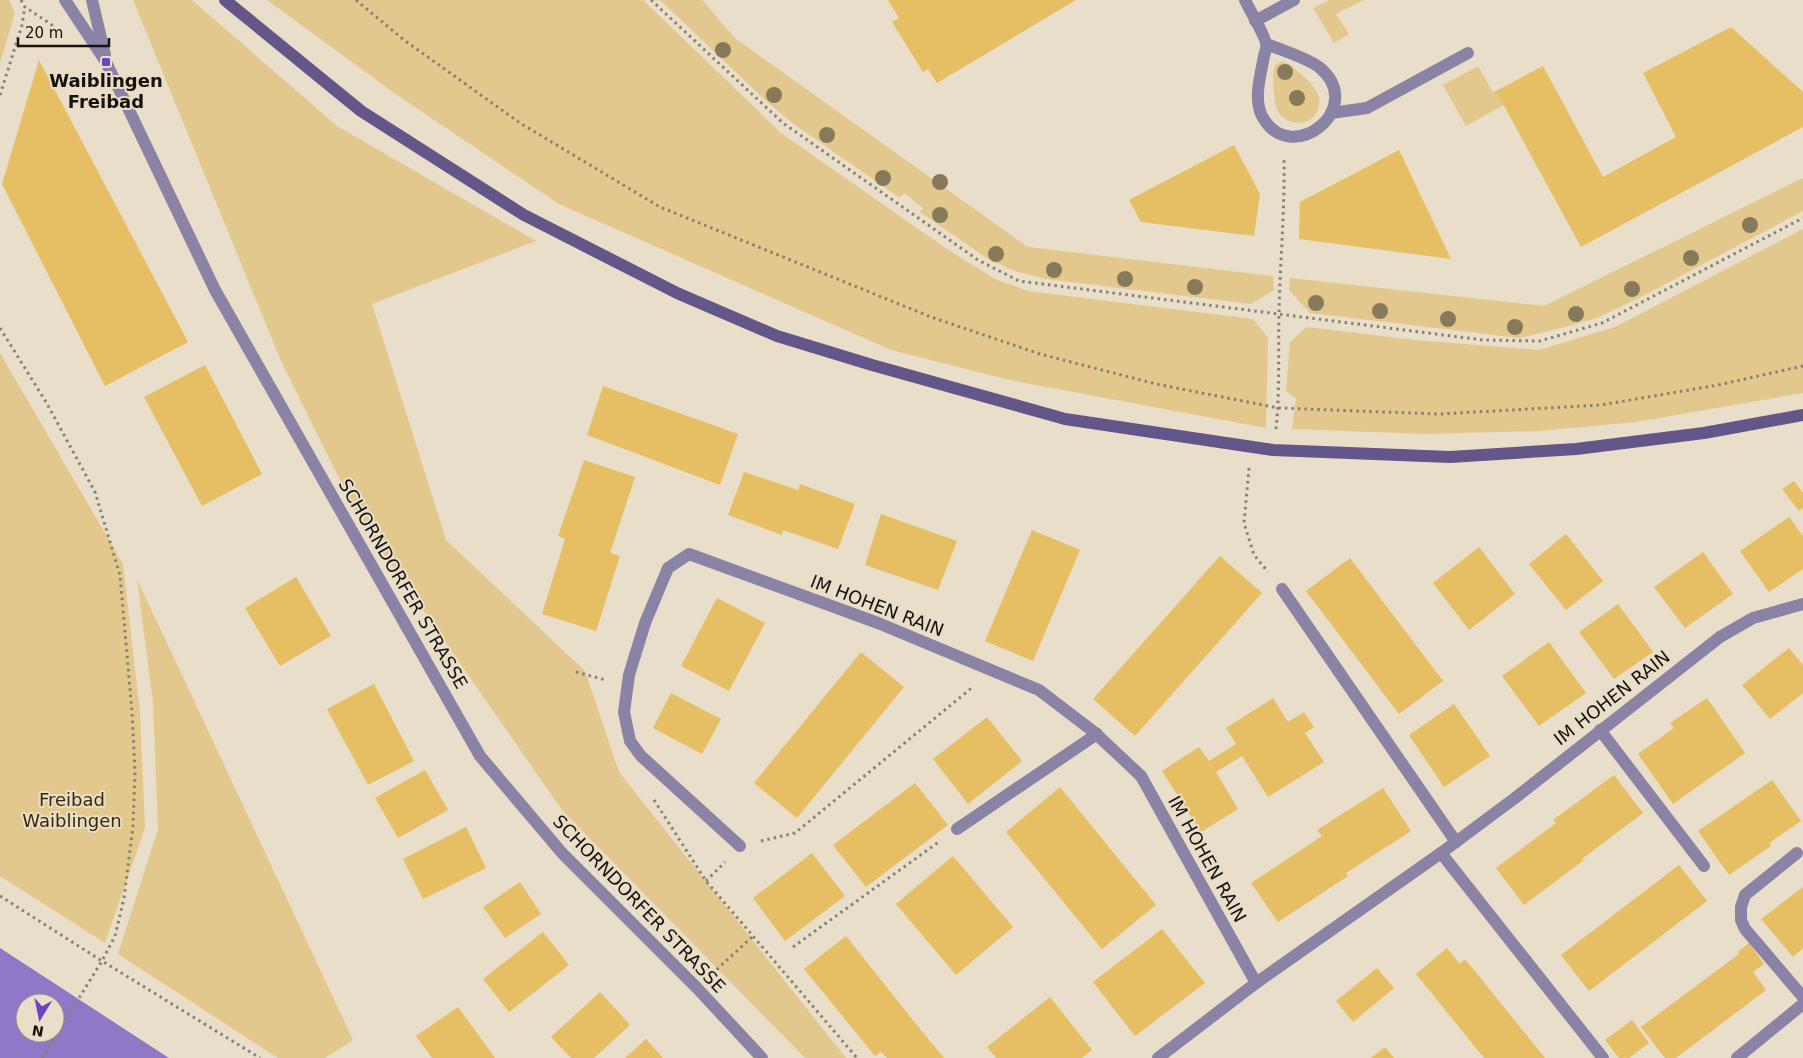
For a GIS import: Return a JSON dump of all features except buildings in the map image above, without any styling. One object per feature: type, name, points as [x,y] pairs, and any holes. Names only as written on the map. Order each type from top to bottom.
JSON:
[{"type":"main road","points":[[225,0],[361,111],[524,215],[686,297],[777,336],[872,365],[1065,418],[1273,450],[1450,457],[1576,449],[1704,433],[1803,415]]},
{"type":"street","name":"SCHORNDORFER STRASSE","points":[[65,0],[106,62],[215,290],[480,756],[562,853],[697,988],[762,1058]]},
{"type":"street","name":"SCHORNDORFER STRASSE","points":[[92,0],[106,62]]},
{"type":"street","points":[[1245,0],[1267,44],[1317,66],[1327,75],[1333,87],[1335,100],[1331,113],[1324,124],[1315,132],[1303,136],[1284,135],[1270,126],[1262,116],[1258,105],[1258,93],[1267,44]]},
{"type":"street","points":[[1255,22],[1294,0]]},
{"type":"street","points":[[1331,113],[1367,108],[1468,53]]},
{"type":"street","name":"IM HOHEN RAIN","points":[[740,846],[641,756],[630,741],[624,712],[629,676],[645,624],[668,568],[689,554],[878,623],[1039,690],[1097,734],[1141,776],[1256,983]]},
{"type":"street","points":[[1282,589],[1456,842]]},
{"type":"street","name":"IM HOHEN RAIN","points":[[1158,1058],[1256,983],[1441,853],[1515,798],[1720,636],[1753,618],[1803,604]]},
{"type":"street","points":[[1600,730],[1704,866]]},
{"type":"street","points":[[957,829],[1097,734]]},
{"type":"street","points":[[1441,853],[1603,1058]]},
{"type":"street","points":[[1797,853],[1745,895],[1741,907],[1741,920],[1745,929],[1803,997]]},
{"type":"street","points":[[1737,1058],[1803,1004]]},
{"type":"path","points":[[0,95],[22,25],[25,7],[21,0]]},
{"type":"path","points":[[356,0],[404,40],[520,123],[660,207],[931,317],[1040,354],[1156,384],[1278,408],[1439,414],[1601,405],[1718,385],[1803,366]]},
{"type":"path","points":[[651,0],[783,123],[978,260],[1020,281],[1483,340],[1540,341],[1602,323],[1803,218]]},
{"type":"path","points":[[1282,589],[1254,555],[1244,523],[1248,469],[1273,450],[1278,408],[1279,313],[1285,205],[1284,135]]},
{"type":"path","points":[[0,328],[46,402],[95,492],[120,575],[132,712],[135,772],[133,826],[124,898],[115,936],[102,962],[42,1058]]},
{"type":"path","points":[[740,846],[795,832],[992,671]]},
{"type":"path","points":[[576,672],[605,680],[605,689]]},
{"type":"path","points":[[650,794],[706,881],[857,1058]]},
{"type":"path","points":[[793,947],[957,829]]},
{"type":"path","points":[[0,896],[102,962],[260,1058]]},
{"type":"path","points":[[718,968],[752,937]]},
{"type":"green space","points":[[0,0],[9,0],[15,13],[0,63]]},
{"type":"green space","points":[[133,0],[192,0],[337,126],[536,241],[372,304],[446,540],[585,671],[619,772],[846,1058],[805,1058],[562,810],[359,518],[281,361]]},
{"type":"green space","points":[[267,0],[643,0],[781,133],[944,247],[995,279],[1028,291],[1253,319],[1268,338],[1266,428],[1010,380],[891,350],[559,204],[397,95]]},
{"type":"green space","points":[[660,0],[702,0],[736,39],[1028,247],[1273,276],[1274,290],[1251,304],[1046,279],[1015,271],[988,259],[920,212],[923,208],[904,193],[900,198],[795,125],[765,100]]},
{"type":"green space","points":[[1329,0],[1364,0],[1336,14],[1349,34],[1334,43],[1313,8]]},
{"type":"green space","points":[[1282,61],[1290,65],[1310,83],[1319,98],[1318,110],[1314,116],[1305,122],[1300,123],[1285,119],[1278,111],[1275,102],[1273,74],[1275,66]]},
{"type":"green space","points":[[1478,66],[1492,91],[1496,91],[1504,105],[1466,126],[1443,85]]},
{"type":"green space","points":[[1803,178],[1803,211],[1643,296],[1597,318],[1519,338],[1310,313],[1289,290],[1290,278],[1544,306]]},
{"type":"green space","points":[[1803,229],[1803,393],[1636,422],[1540,431],[1425,434],[1292,429],[1296,398],[1286,391],[1290,342],[1307,327],[1415,340],[1539,350],[1615,327]]},
{"type":"green space","name":"Freibad Waiblingen","points":[[0,353],[123,564],[140,713],[145,828],[105,943],[0,876]]},
{"type":"green space","points":[[137,579],[353,1040],[325,1058],[278,1058],[118,954],[158,829],[153,702]]},
{"type":"shaded area","points":[[0,948],[169,1058],[0,1058]]},
{"type":"place","name":"Waiblingen Freibad","points":[[106,62]]}]
